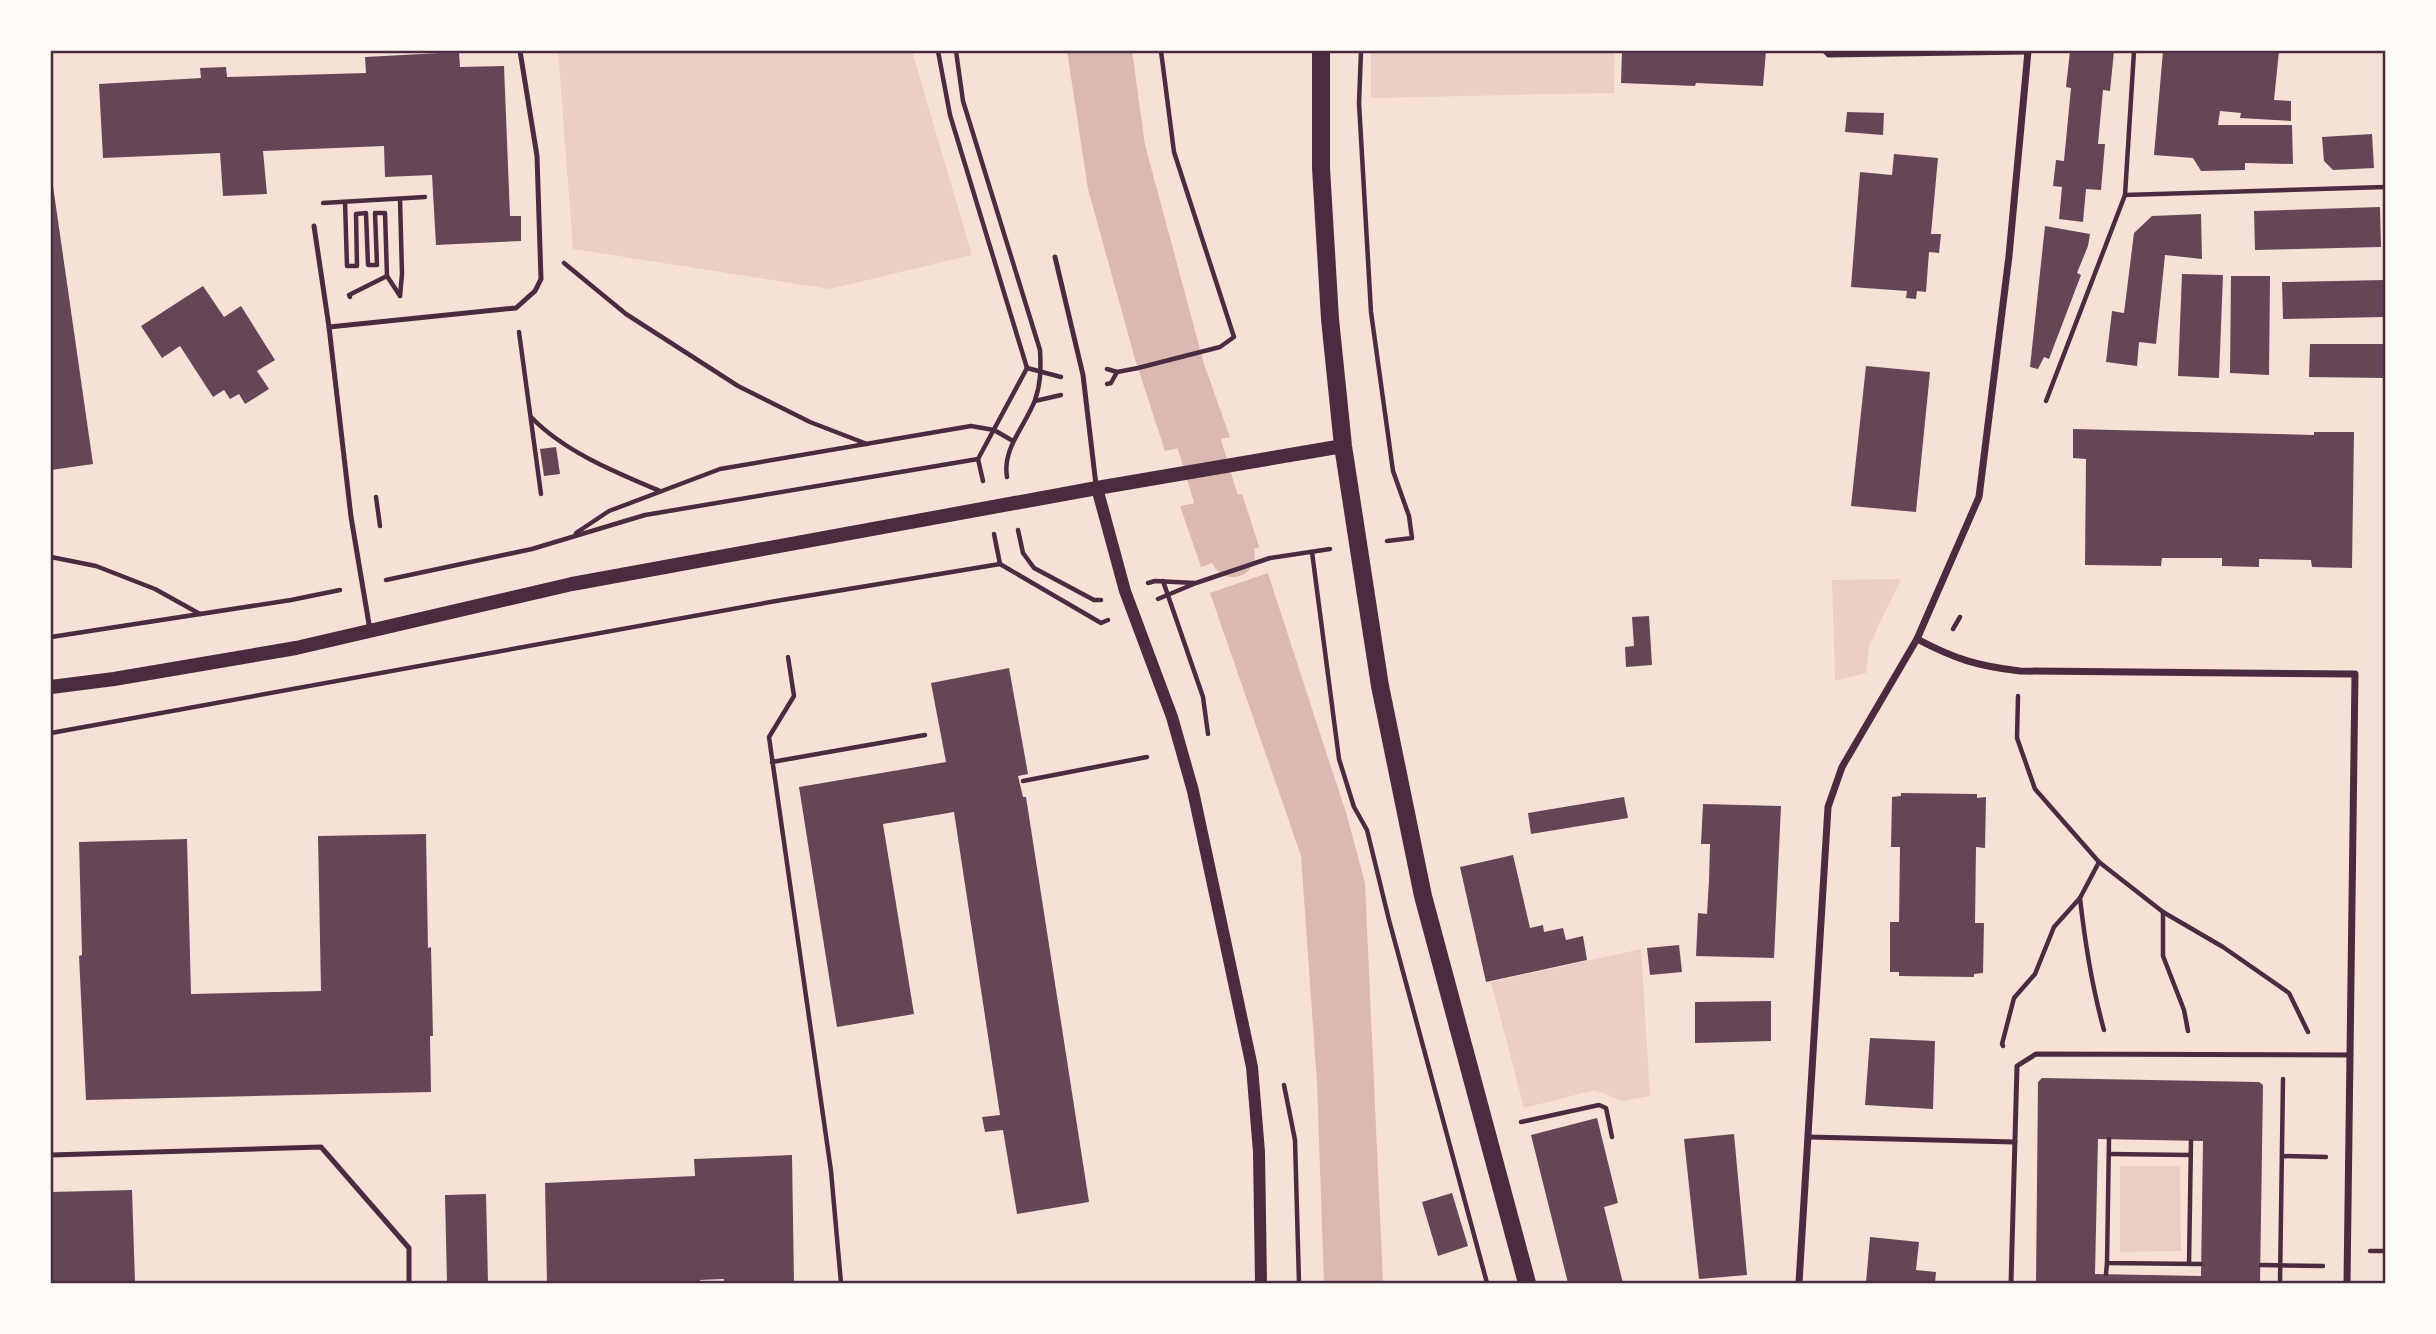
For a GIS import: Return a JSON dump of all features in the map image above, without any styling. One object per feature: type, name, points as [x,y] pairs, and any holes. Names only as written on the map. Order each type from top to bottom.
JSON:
[{"type":"main road","points":[[1321,51],[1321,168],[1330,319],[1343,446],[1380,686],[1423,896],[1527,1283]]},
{"type":"main road","points":[[51,687],[296,648],[572,584],[1343,446]]},
{"type":"street","points":[[1800,1283],[1828,807],[1842,767],[1917,639],[1979,497],[2009,256],[2028,51],[1829,54],[1826,51]]},
{"type":"street","points":[[1097,488],[1125,591],[1172,717],[1194,791],[1252,1067],[1259,1152],[1261,1283]]},
{"type":"street","points":[[1917,639],[1967,662],[2020,671],[2355,674],[2347,1283]]},
{"type":"lane","points":[[329,327],[516,308],[535,291],[541,279],[537,156],[520,51]]},
{"type":"lane","points":[[314,226],[329,327],[351,517],[370,630]]},
{"type":"lane","points":[[1055,257],[1083,375],[1097,488]]},
{"type":"lane","points":[[2011,1283],[2017,1066],[2036,1054],[2351,1055]]},
{"type":"lane","points":[[1809,1137],[2015,1142]]},
{"type":"lane","points":[[51,1155],[321,1147],[409,1248],[409,1283]]},
{"type":"path","points":[[51,638],[291,600],[532,549],[645,515],[978,459],[1027,368],[950,115],[938,51]]},
{"type":"path","points":[[956,51],[963,101],[1040,350],[1042,372]]},
{"type":"path","points":[[1110,368],[1117,372],[1220,347],[1234,337],[1174,152],[1161,51]]},
{"type":"path","points":[[1361,51],[1359,103],[1371,312],[1394,471],[1409,516],[1412,538]]},
{"type":"path","points":[[2046,401],[2125,195],[2134,51]]},
{"type":"path","points":[[2125,195],[2385,187]]},
{"type":"path","points":[[312,203],[425,197]]},
{"type":"path","points":[[400,199],[402,274]]},
{"type":"path","points":[[345,202],[347,266],[358,266],[356,214],[366,213],[368,265],[377,265],[376,214],[385,213],[387,276],[400,296]]},
{"type":"path","points":[[540,243],[626,314],[738,386],[810,422],[868,444]]},
{"type":"path","points":[[354,324],[349,295],[387,276]]},
{"type":"path","points":[[516,308],[541,494]]},
{"type":"path","points":[[1027,368],[1067,379]]},
{"type":"path","points":[[531,416],[541,427],[607,469],[661,492]]},
{"type":"path","points":[[572,535],[609,511],[720,469],[971,426],[994,430],[1013,441]]},
{"type":"path","points":[[375,488],[380,527]]},
{"type":"path","points":[[1311,552],[1339,759],[1354,807],[1367,830],[1487,1283]]},
{"type":"path","points":[[51,556],[96,566],[155,589],[200,614]]},
{"type":"path","points":[[1196,583],[1270,558]]},
{"type":"path","points":[[51,733],[776,601],[1000,564],[1101,623]]},
{"type":"path","points":[[386,567],[388,580]]},
{"type":"path","points":[[788,657],[794,696],[769,737],[831,1171],[841,1283]]},
{"type":"path","points":[[2020,671],[2017,738],[2035,789],[2099,862],[2163,912],[2223,947],[2289,993],[2320,1055]]},
{"type":"path","points":[[772,762],[925,735]]},
{"type":"path","points":[[1023,781],[1147,757]]},
{"type":"path","points":[[2017,1066],[2002,1044],[2014,998],[2035,974],[2054,928],[2080,898],[2099,862]]},
{"type":"path","points":[[2080,898],[2094,995],[2110,1054]]},
{"type":"path","points":[[2163,912],[2163,956],[2184,1010],[2192,1054]]},
{"type":"path","points":[[2280,1283],[2283,1054]]},
{"type":"path","points":[[1282,1076],[1295,1140],[1299,1283]]},
{"type":"path","points":[[1521,1122],[1599,1105],[1606,1108],[1612,1137]]},
{"type":"path","points":[[2106,1274],[2109,1139]]},
{"type":"path","points":[[2189,1264],[2191,1141]]},
{"type":"path","points":[[2109,1154],[2191,1155]]},
{"type":"path","points":[[2282,1156],[2326,1157]]},
{"type":"path","points":[[2366,1251],[2385,1251]]},
{"type":"path","points":[[2107,1263],[2201,1265]]},
{"type":"path","points":[[2261,1265],[2324,1266]]},
{"type":"shaded area","points":[[558,51],[912,51],[972,255],[830,289],[573,249]]},
{"type":"shaded area","points":[[1067,51],[1132,51],[1145,145],[1204,364],[1230,437],[1165,451],[1135,359],[1088,189]]},
{"type":"shaded area","points":[[1371,51],[1615,51],[1614,93],[1371,98]]},
{"type":"shaded area","points":[[1242,494],[1347,816],[1365,883],[1383,1283],[1324,1283],[1317,1083],[1301,856],[1180,506]]},
{"type":"shaded area","points":[[1901,579],[1869,646],[1866,673],[1835,681],[1832,580]]},
{"type":"shaded area","points":[[1641,949],[1650,1096],[1621,1101],[1595,1090],[1524,1108],[1491,982]]},
{"type":"shaded area","points":[[2120,1166],[2180,1166],[2181,1251],[2120,1252]]},
{"type":"pier","points":[[1263,546],[1271,572],[1207,594],[1198,568]]},
{"type":"building","points":[[1622,51],[1766,51],[1763,86],[1621,83]]},
{"type":"building","points":[[2070,51],[2114,51],[2110,91],[2103,90],[2098,144],[2105,144],[2101,190],[2086,189],[2083,222],[2059,219],[2062,187],[2053,186],[2056,160],[2064,161],[2071,88],[2066,87]]},
{"type":"building","points":[[2163,51],[2279,51],[2274,100],[2291,101],[2291,121],[2240,118],[2241,113],[2220,111],[2218,125],[2292,125],[2293,164],[2245,163],[2245,170],[2201,171],[2193,158],[2154,155]]},
{"type":"building","points":[[459,52],[460,67],[504,66],[510,216],[521,216],[521,241],[436,245],[432,175],[385,177],[384,146],[263,151],[267,194],[223,196],[220,153],[103,158],[99,84],[201,78],[200,68],[226,67],[227,77],[366,73],[365,57]]},
{"type":"building","points":[[1847,112],[1884,113],[1883,135],[1845,132]]},
{"type":"building","points":[[2372,134],[2374,168],[2333,170],[2324,161],[2322,137]]},
{"type":"building","points":[[1894,154],[1938,158],[1931,234],[1941,234],[1939,253],[1929,252],[1926,292],[1917,291],[1916,299],[1906,298],[1907,291],[1851,287],[1860,172],[1892,175]]},
{"type":"building","points":[[51,172],[93,464],[51,470]]},
{"type":"building","points":[[2380,207],[2381,247],[2255,250],[2254,211]]},
{"type":"building","points":[[2201,214],[2202,259],[2165,255],[2156,344],[2139,342],[2137,366],[2106,362],[2112,311],[2124,313],[2134,233],[2152,216]]},
{"type":"building","points":[[2045,226],[2090,234],[2077,273],[2081,275],[2049,359],[2044,357],[2038,369],[2030,367]]},
{"type":"building","points":[[2182,274],[2223,275],[2219,378],[2178,376]]},
{"type":"building","points":[[2231,276],[2270,276],[2269,375],[2230,373]]},
{"type":"building","points":[[2385,280],[2385,317],[2283,319],[2282,282]]},
{"type":"building","points":[[203,286],[224,317],[241,306],[275,360],[257,371],[269,389],[245,404],[239,394],[230,399],[224,390],[213,397],[180,346],[162,358],[141,326]]},
{"type":"building","points":[[2310,344],[2385,344],[2385,378],[2309,377]]},
{"type":"building","points":[[1866,366],[1930,372],[1916,512],[1851,506]]},
{"type":"building","points":[[2073,429],[2314,435],[2314,432],[2354,432],[2352,568],[2312,567],[2311,560],[2259,559],[2259,567],[2222,566],[2222,558],[2162,558],[2161,566],[2085,565],[2086,459],[2073,458]]},
{"type":"building","points":[[556,447],[560,474],[544,476],[540,449]]},
{"type":"building","points":[[1649,616],[1652,665],[1626,667],[1625,647],[1634,646],[1632,617]]},
{"type":"building","points":[[1009,668],[1028,774],[1018,776],[1023,797],[1026,797],[1089,1202],[1017,1214],[1003,1130],[985,1132],[982,1117],[1000,1115],[954,812],[883,824],[914,1014],[837,1027],[799,787],[946,762],[931,683]]},
{"type":"building","points":[[1901,793],[1977,794],[1977,798],[1986,797],[1985,848],[1976,847],[1975,923],[1984,923],[1983,973],[1974,974],[1974,977],[1899,976],[1899,972],[1890,972],[1890,922],[1899,922],[1900,847],[1891,847],[1892,797],[1901,796]]},
{"type":"building","points":[[1624,797],[1628,818],[1531,834],[1528,813]]},
{"type":"building","points":[[1703,804],[1781,806],[1774,958],[1696,956],[1698,913],[1707,914],[1709,880],[1710,844],[1701,844]]},
{"type":"building","points":[[426,834],[433,1036],[430,1036],[431,1092],[86,1100],[79,956],[82,955],[79,842],[187,839],[191,994],[321,991],[318,836]]},
{"type":"building","points":[[1513,855],[1530,928],[1543,925],[1544,932],[1563,928],[1566,940],[1583,936],[1587,960],[1486,982],[1460,867]]},
{"type":"building","points":[[1679,945],[1682,972],[1650,975],[1647,948]]},
{"type":"building","points":[[1771,1001],[1771,1041],[1695,1043],[1695,1002]]},
{"type":"building","points":[[1870,1038],[1935,1041],[1933,1109],[1865,1105]]},
{"type":"building","points":[[2042,1078],[2259,1082],[2263,1085],[2260,1283],[2036,1283],[2038,1082]],"holes":[[[2098,1139],[2203,1141],[2201,1276],[2095,1274]]]},
{"type":"building","points":[[1597,1118],[1618,1203],[1604,1207],[1623,1283],[1568,1283],[1531,1135]]},
{"type":"building","points":[[1734,1134],[1747,1275],[1699,1279],[1684,1139]]},
{"type":"building","points":[[792,1155],[794,1283],[724,1283],[724,1279],[700,1280],[701,1283],[547,1283],[545,1183],[695,1176],[694,1159]]},
{"type":"building","points":[[132,1190],[135,1283],[51,1283],[51,1192]]},
{"type":"building","points":[[1452,1193],[1468,1246],[1438,1256],[1422,1202]]},
{"type":"building","points":[[486,1194],[488,1283],[447,1283],[445,1195]]},
{"type":"building","points":[[1870,1237],[1919,1242],[1916,1270],[1936,1272],[1935,1283],[1866,1283]]},
{"type":"waterway","points":[[1182,387],[1233,555]]}]
